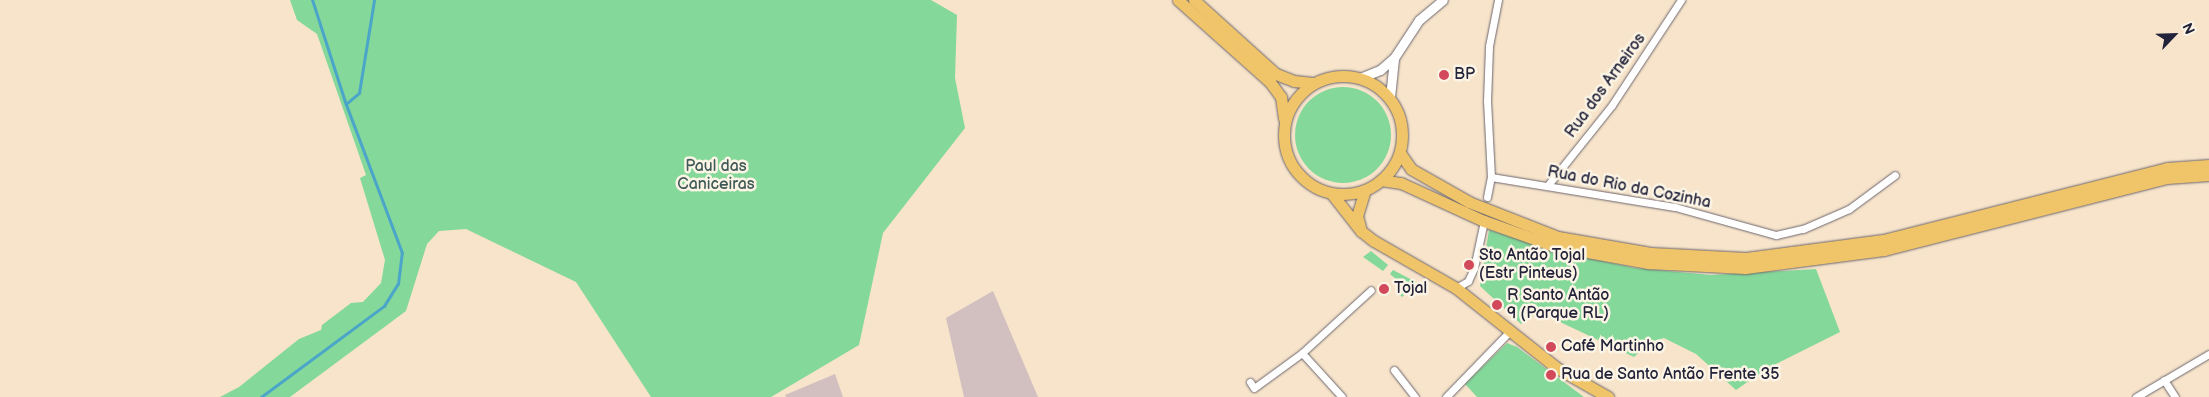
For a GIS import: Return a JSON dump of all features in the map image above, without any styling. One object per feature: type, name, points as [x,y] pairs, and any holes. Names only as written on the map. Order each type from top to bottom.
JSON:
[{"type":"main road","points":[[1178,0],[1270,82],[1281,98],[1285,121]]},
{"type":"main road","points":[[1194,0],[1276,74],[1294,82],[1313,83],[1332,76],[1360,78],[1372,82],[1390,97],[1398,113],[1402,133],[1400,153],[1382,180],[1366,190],[1332,194],[1312,186],[1297,173],[1288,158],[1283,139],[1285,121],[1290,106],[1313,83]]},
{"type":"main road","points":[[1400,153],[1410,169],[1469,202],[1558,237],[1651,253],[1746,258],[1883,240],[2167,168],[2209,165]]},
{"type":"main road","points":[[1382,180],[1402,183],[1484,221],[1563,248],[1648,263],[1745,268],[1884,250],[2167,178],[2209,175]]},
{"type":"main road","points":[[1361,231],[1357,216],[1366,190]]},
{"type":"main road","points":[[1332,194],[1361,231],[1456,288],[1557,368],[1603,396]]},
{"type":"street","points":[[1360,78],[1380,70],[1394,58],[1419,20],[1443,0]]},
{"type":"street","points":[[1487,197],[1491,177],[1487,100],[1489,46],[1498,0]]},
{"type":"street","name":"Rua dos Arneiros","points":[[1548,185],[1612,105],[1681,0]]},
{"type":"street","points":[[1390,97],[1394,58]]},
{"type":"street","name":"Rua do Rio da Cozinha","points":[[1491,177],[1548,185],[1675,208],[1776,235],[1803,230],[1849,209],[1894,175]]},
{"type":"street","points":[[1456,288],[1468,281],[1474,268],[1484,221]]},
{"type":"street","points":[[1250,382],[1254,388],[1302,353],[1370,290]]},
{"type":"street","points":[[1446,397],[1511,330]]},
{"type":"street","points":[[1302,353],[1342,397]]},
{"type":"street","points":[[2136,397],[2209,354]]},
{"type":"street","points":[[1394,370],[1416,397]]},
{"type":"street","points":[[2164,380],[2175,397]]},
{"type":"shaded area","points":[[993,291],[1038,397],[964,397],[946,318]]},
{"type":"shaded area","points":[[835,374],[843,397],[786,397],[785,395]]},
{"type":"green space","name":"Paul das Caniceiras","points":[[290,0],[931,0],[957,15],[955,78],[965,128],[883,233],[859,345],[771,397],[651,397],[576,282],[466,229],[439,231],[427,244],[406,311],[290,397],[220,397],[239,387],[299,339],[321,330],[322,325],[351,303],[363,302],[381,283],[385,260],[360,178],[366,175],[317,34],[297,20]]},
{"type":"green space","points":[[1343,87],[1361,91],[1377,101],[1387,117],[1391,135],[1387,153],[1377,169],[1361,179],[1343,183],[1325,179],[1309,169],[1299,153],[1295,135],[1299,117],[1309,101],[1325,91]]},
{"type":"green space","points":[[1489,230],[1563,253],[1635,268],[1711,275],[1816,269],[1840,332],[1766,369],[1736,390],[1696,354],[1664,338],[1650,342],[1634,357],[1539,312],[1521,324],[1480,286]]},
{"type":"green space","points":[[1371,251],[1388,265],[1383,271],[1363,257]]},
{"type":"green space","points":[[1393,270],[1418,283],[1402,297],[1396,290],[1402,284],[1390,274]]},
{"type":"green space","points":[[1507,343],[1517,347],[1584,397],[1477,397],[1465,384]]},
{"type":"waterway","points":[[261,397],[384,306],[398,284],[402,253],[346,105],[312,0]]},
{"type":"waterway","points":[[346,104],[359,93],[374,0]]},
{"type":"place","name":"BP","points":[[1444,75]]},
{"type":"place","name":"Sto Antão Tojal (Estr Pinteus)","points":[[1469,265]]},
{"type":"place","name":"Tojal","points":[[1384,289]]},
{"type":"place","name":"R Santo Antão 9 (Parque RL)","points":[[1497,305]]},
{"type":"place","name":"Café Martinho","points":[[1551,347]]},
{"type":"place","name":"Rua de Santo Antão Frente 35","points":[[1551,375]]}]
